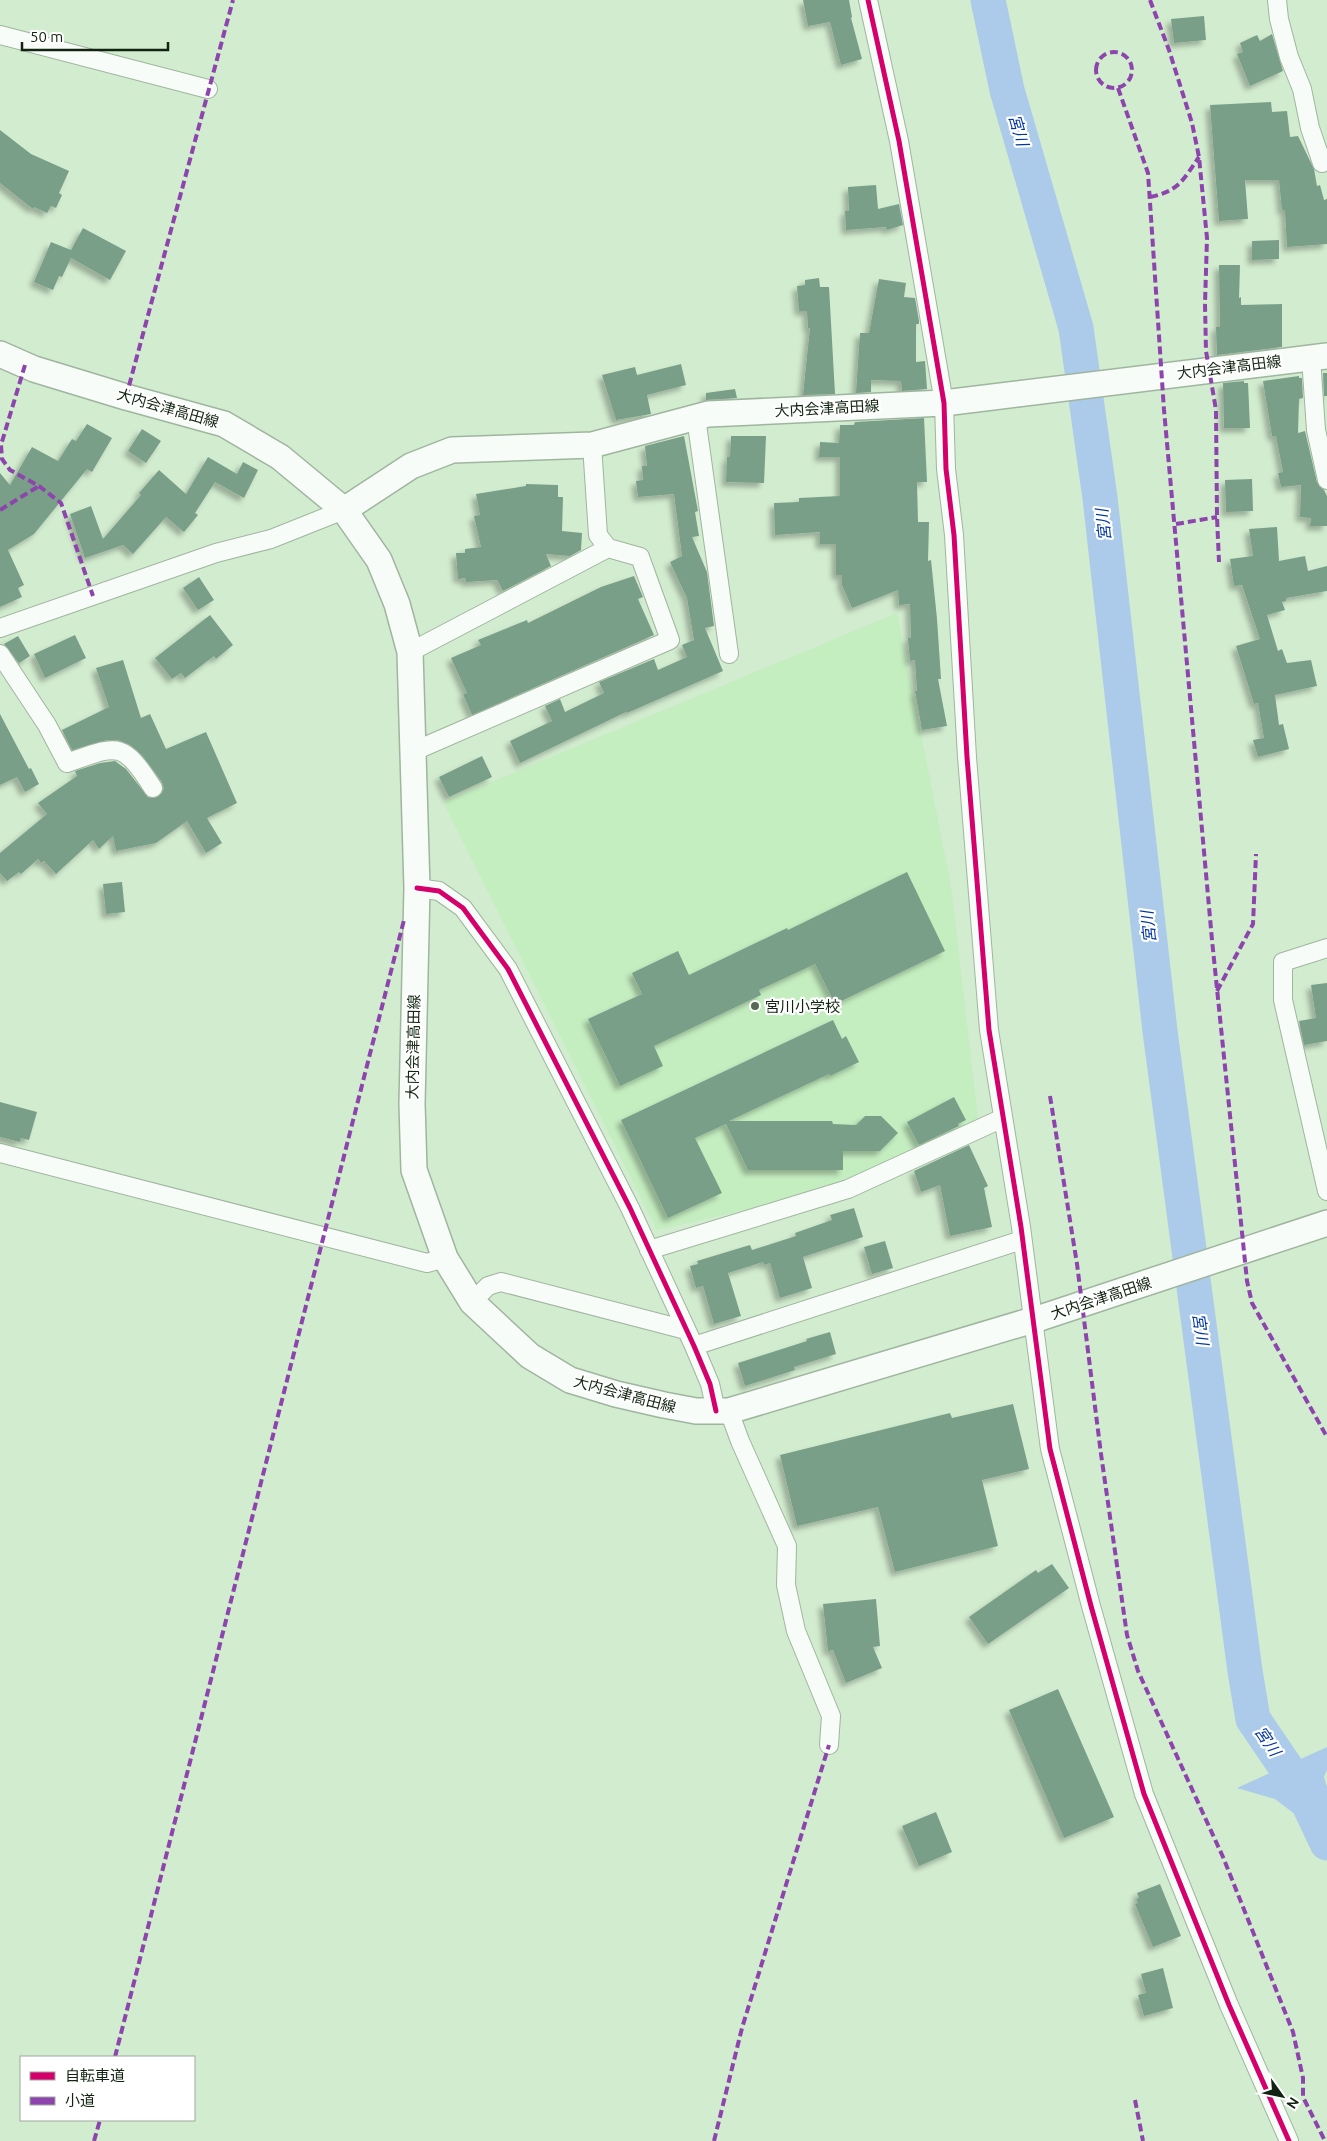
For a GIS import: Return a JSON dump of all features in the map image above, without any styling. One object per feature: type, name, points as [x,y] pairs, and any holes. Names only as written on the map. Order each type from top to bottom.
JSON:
[{"type":"main road","name":"大内会津高田線","points":[[0,354],[52,374],[224,424],[280,457],[344,510],[379,560],[397,604],[410,652],[417,888],[412,1104],[414,1170],[445,1258],[472,1302],[530,1356],[570,1380],[616,1394],[696,1411],[722,1411],[1038,1319],[1324,1224]]},
{"type":"main road","name":"大内会津高田線","points":[[344,510],[411,466],[452,450],[592,446],[708,414],[944,403],[1319,357]]},
{"type":"street","points":[[868,0],[899,141],[944,403],[946,469],[954,535],[988,1030],[1022,1240],[1038,1319],[1050,1448],[1090,1606],[1144,1794],[1229,2005],[1289,2141]]},
{"type":"street","points":[[1277,0],[1279,19],[1287,48],[1302,89],[1310,128],[1322,163]]},
{"type":"street","points":[[0,35],[208,89]]},
{"type":"street","points":[[1319,357],[1316,430],[1327,480]]},
{"type":"street","points":[[696,417],[729,654]]},
{"type":"street","points":[[412,752],[670,640],[640,557],[608,548],[598,534],[592,446]]},
{"type":"street","points":[[0,628],[216,553],[271,540],[344,510]]},
{"type":"street","points":[[410,652],[608,548]]},
{"type":"street","points":[[0,654],[47,725],[67,763],[105,750],[117,751],[128,755],[135,761],[153,788]]},
{"type":"street","points":[[417,888],[439,891],[463,908],[508,969],[649,1250],[722,1411],[740,1441],[787,1546],[786,1585],[796,1631],[831,1716],[829,1745]]},
{"type":"street","points":[[1327,948],[1283,962],[1284,1000],[1327,1191]]},
{"type":"street","points":[[649,1250],[848,1189],[1003,1118]]},
{"type":"street","points":[[0,1153],[427,1263],[445,1258]]},
{"type":"street","points":[[472,1302],[488,1286],[500,1282],[690,1338],[1022,1240]]},
{"type":"shaded area","name":"宮川小学校","points":[[897,613],[951,886],[979,1127],[846,1187],[657,1230],[443,802]]},
{"type":"water","points":[[1327,1747],[1327,1770],[1324,1777],[1327,1787],[1327,1848],[1313,1828],[1275,1799],[1237,1788]]},
{"type":"building","points":[[803,0],[849,0],[851,18],[862,59],[841,65],[830,22],[808,26]]},
{"type":"building","points":[[1204,16],[1206,40],[1174,43],[1171,19]]},
{"type":"building","points":[[1272,34],[1283,71],[1250,86],[1237,54],[1243,52],[1240,43],[1257,35],[1260,41]]},
{"type":"building","points":[[1271,102],[1272,112],[1287,111],[1290,137],[1298,136],[1314,169],[1317,186],[1320,185],[1324,200],[1327,199],[1327,244],[1287,247],[1285,210],[1282,210],[1279,180],[1245,180],[1248,219],[1219,221],[1210,105]]},
{"type":"building","points":[[0,130],[31,154],[69,171],[59,193],[62,195],[56,208],[51,206],[47,213],[34,207],[33,209],[0,183]]},
{"type":"building","points":[[876,185],[878,209],[899,204],[903,225],[887,230],[886,227],[846,230],[845,211],[849,211],[848,187]]},
{"type":"building","points":[[83,228],[126,251],[110,280],[71,258],[62,277],[59,276],[53,290],[34,282],[51,242],[71,250]]},
{"type":"building","points":[[1279,240],[1279,259],[1252,260],[1252,241]]},
{"type":"building","points":[[1219,265],[1240,265],[1239,298],[1241,297],[1241,305],[1282,304],[1282,347],[1217,355],[1216,327],[1220,327]]},
{"type":"building","points":[[819,278],[820,287],[829,287],[835,394],[803,395],[810,328],[808,328],[807,311],[799,311],[797,286],[805,285],[805,280]]},
{"type":"building","points":[[879,279],[906,283],[904,297],[915,298],[919,321],[919,324],[916,324],[916,362],[925,361],[927,389],[902,391],[901,381],[871,380],[871,392],[856,393],[860,333],[869,333]]},
{"type":"building","points":[[681,364],[686,385],[647,395],[651,414],[616,420],[602,375],[635,367],[637,375]]},
{"type":"building","points":[[1323,373],[1327,373],[1327,396],[1324,396]]},
{"type":"building","points":[[1299,376],[1299,378],[1302,378],[1303,398],[1299,399],[1298,433],[1305,431],[1317,482],[1327,496],[1327,526],[1310,526],[1311,518],[1300,517],[1301,485],[1281,487],[1278,473],[1283,472],[1276,436],[1272,436],[1263,381]]},
{"type":"building","points":[[1244,381],[1244,383],[1248,383],[1250,428],[1224,428],[1223,383]]},
{"type":"building","points":[[735,389],[737,398],[706,400],[706,393]]},
{"type":"building","points":[[924,418],[927,482],[917,482],[918,522],[929,522],[928,561],[931,560],[937,619],[941,679],[938,679],[947,726],[922,730],[915,691],[917,691],[915,660],[910,661],[908,638],[911,638],[910,604],[899,605],[898,590],[852,608],[842,585],[842,575],[836,575],[836,544],[820,544],[820,532],[775,535],[774,503],[799,502],[799,498],[840,496],[840,457],[819,457],[820,442],[839,443],[840,425],[854,425],[855,422]]},
{"type":"building","points":[[87,424],[112,438],[92,472],[87,469],[34,534],[8,550],[24,585],[18,588],[22,597],[0,607],[0,473],[10,485],[32,447],[58,461],[72,439],[76,441]]},
{"type":"building","points":[[142,429],[161,441],[146,463],[128,451]]},
{"type":"building","points":[[684,436],[698,511],[695,512],[699,536],[692,537],[707,572],[714,626],[705,628],[723,671],[626,712],[520,763],[510,741],[552,721],[545,706],[560,699],[565,712],[604,693],[599,682],[654,659],[658,670],[687,657],[682,645],[694,640],[687,598],[670,562],[682,556],[674,494],[638,497],[636,481],[643,480],[642,466],[647,466],[645,446]]},
{"type":"building","points":[[731,436],[766,436],[764,483],[726,482],[727,457],[730,457]]},
{"type":"building","points":[[208,457],[237,474],[243,462],[258,470],[244,498],[215,482],[195,513],[198,515],[184,532],[166,517],[133,554],[123,545],[85,558],[70,514],[91,506],[103,539],[141,495],[139,493],[159,470],[186,494]]},
{"type":"building","points":[[1252,479],[1253,511],[1226,512],[1225,480]]},
{"type":"building","points":[[526,484],[558,485],[558,497],[563,497],[562,531],[582,533],[581,550],[570,556],[546,554],[551,566],[503,591],[497,580],[466,582],[465,578],[458,579],[456,553],[465,553],[465,549],[481,547],[474,516],[480,515],[476,494],[526,486]]},
{"type":"building","points":[[1277,527],[1279,561],[1305,556],[1308,571],[1327,566],[1327,591],[1286,598],[1286,601],[1282,602],[1285,610],[1267,615],[1278,651],[1282,649],[1287,663],[1311,660],[1317,686],[1275,695],[1279,725],[1283,724],[1289,749],[1258,757],[1253,740],[1264,738],[1258,703],[1254,704],[1236,646],[1260,639],[1242,585],[1234,586],[1230,559],[1253,556],[1249,529]]},
{"type":"building","points":[[634,576],[643,597],[638,599],[654,635],[472,715],[463,694],[467,693],[451,658],[481,645],[478,640],[527,620],[528,623],[601,587]]},
{"type":"building","points":[[199,577],[214,600],[198,610],[183,588]]},
{"type":"building","points":[[210,615],[233,645],[216,659],[214,656],[185,678],[181,673],[172,679],[155,658]]},
{"type":"building","points":[[75,635],[86,658],[45,678],[34,654]]},
{"type":"building","points":[[18,636],[30,656],[19,663],[4,644]]},
{"type":"building","points":[[123,660],[141,718],[150,714],[166,749],[206,732],[237,803],[207,818],[222,843],[206,853],[187,821],[156,843],[116,851],[113,836],[99,849],[93,840],[56,874],[44,861],[41,863],[38,859],[21,874],[19,872],[7,881],[0,873],[0,853],[47,814],[38,803],[77,776],[75,771],[100,763],[115,761],[126,769],[148,797],[154,798],[162,793],[164,788],[162,782],[142,755],[130,745],[118,740],[107,740],[72,750],[62,730],[109,707],[96,668]]},
{"type":"building","points":[[0,714],[39,784],[25,792],[17,777],[0,785]]},
{"type":"building","points":[[482,756],[492,777],[449,797],[439,777]]},
{"type":"building","points":[[907,872],[945,951],[835,1004],[815,964],[759,990],[761,995],[654,1046],[663,1066],[620,1086],[588,1019],[642,994],[632,973],[678,951],[689,975],[787,928],[788,930]]},
{"type":"building","points":[[122,882],[125,912],[106,914],[103,884]]},
{"type":"building","points":[[1327,983],[1327,1041],[1304,1045],[1299,1021],[1316,1018],[1311,985]]},
{"type":"building","points":[[833,1020],[842,1039],[846,1036],[859,1062],[729,1121],[832,1121],[833,1124],[856,1125],[865,1116],[881,1116],[898,1133],[880,1151],[843,1151],[843,1170],[748,1170],[726,1124],[695,1138],[722,1193],[668,1218],[621,1120]]},
{"type":"building","points":[[954,1097],[966,1120],[958,1124],[959,1126],[919,1145],[907,1122]]},
{"type":"building","points":[[0,1102],[37,1112],[29,1140],[21,1138],[20,1142],[0,1137]]},
{"type":"building","points":[[969,1145],[988,1186],[984,1188],[992,1227],[950,1236],[940,1185],[921,1192],[914,1171]]},
{"type":"building","points":[[854,1208],[863,1237],[803,1257],[812,1288],[780,1298],[770,1263],[764,1265],[763,1262],[728,1273],[741,1316],[714,1324],[703,1286],[696,1288],[690,1266],[698,1264],[697,1261],[750,1245],[752,1250],[796,1236],[795,1233],[832,1220],[830,1215]]},
{"type":"building","points":[[885,1241],[893,1268],[872,1274],[864,1247]]},
{"type":"building","points":[[830,1332],[836,1354],[794,1367],[795,1370],[745,1386],[738,1363]]},
{"type":"building","points":[[1013,1404],[1029,1469],[982,1480],[998,1546],[895,1572],[878,1507],[797,1526],[780,1455],[950,1413],[952,1418]]},
{"type":"building","points":[[1052,1564],[1069,1588],[988,1644],[969,1617],[1036,1570],[1038,1573]]},
{"type":"building","points":[[876,1599],[880,1646],[873,1647],[882,1668],[846,1683],[833,1650],[828,1651],[823,1604]]},
{"type":"building","points":[[1058,1689],[1114,1817],[1064,1838],[1009,1710]]},
{"type":"building","points":[[936,1812],[952,1852],[919,1866],[902,1826]]},
{"type":"building","points":[[1160,1884],[1181,1936],[1153,1947],[1135,1904],[1138,1903],[1136,1899],[1139,1898],[1137,1893]]},
{"type":"building","points":[[1163,1968],[1173,2008],[1144,2016],[1138,1995],[1146,1993],[1141,1974]]},
{"type":"waterway","name":"宮川","points":[[988,0],[1007,90],[1076,328],[1100,498],[1160,1031],[1253,1719],[1304,1794],[1327,1843]]},
{"type":"marked path","points":[[126,397],[233,0]]},
{"type":"marked path","points":[[1150,0],[1169,50],[1192,123],[1199,157],[1207,238],[1206,351],[1216,410],[1219,562]]},
{"type":"marked path","points":[[1114,52],[1126,58],[1132,70],[1126,82],[1114,88],[1102,82],[1096,70],[1102,58],[1114,52]]},
{"type":"marked path","points":[[1118,88],[1148,173],[1164,410],[1212,940],[1247,1281],[1252,1303],[1327,1437]]},
{"type":"marked path","points":[[1150,197],[1160,195],[1174,188],[1184,178],[1199,157]]},
{"type":"marked path","points":[[25,365],[1,445],[2,459],[10,470],[39,486],[61,503],[93,596]]},
{"type":"marked path","points":[[0,510],[39,486]]},
{"type":"marked path","points":[[1176,524],[1217,517]]},
{"type":"marked path","points":[[1217,991],[1253,924],[1256,854]]},
{"type":"marked path","points":[[115,2056],[404,920]]},
{"type":"marked path","points":[[1050,1096],[1077,1264],[1101,1454],[1127,1635],[1138,1671],[1223,1857],[1293,2032],[1303,2078],[1303,2097],[1325,2141]]},
{"type":"marked path","points":[[714,2141],[742,2028],[829,1745]]},
{"type":"marked path","points":[[1135,2100],[1143,2141]]},
{"type":"marked path","points":[[94,2141],[100,2121]]},
{"type":"cycle path","points":[[868,0],[899,141],[944,403],[946,469],[954,535],[967,757],[989,1030],[1021,1227],[1050,1449],[1091,1606],[1144,1794],[1229,2005],[1289,2141]]},
{"type":"cycle path","points":[[417,888],[439,891],[463,908],[508,969],[630,1208],[694,1346],[710,1384],[716,1411]]},
{"type":"place","name":"宮川小学校","points":[[755,1006]]}]
